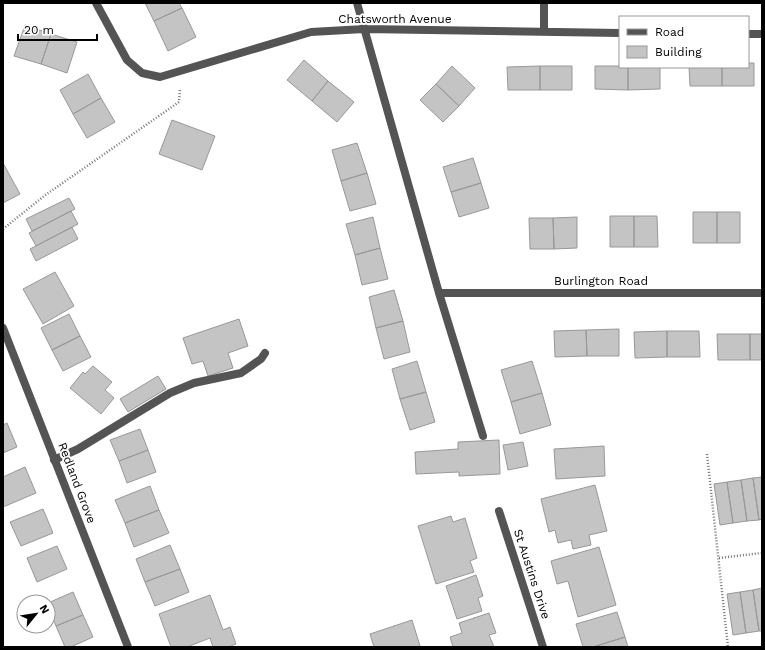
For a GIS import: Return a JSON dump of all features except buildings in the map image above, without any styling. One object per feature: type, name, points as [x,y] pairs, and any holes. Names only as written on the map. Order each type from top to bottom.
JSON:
[{"type":"street","points":[[96,3],[127,60],[142,73],[160,77],[176,73]]},
{"type":"street","points":[[357,3],[439,293],[483,436]]},
{"type":"street","points":[[544,3],[544,32]]},
{"type":"street","name":"Chatsworth Avenue","points":[[176,73],[311,32],[364,29],[619,33]]},
{"type":"street","points":[[749,34],[762,34]]},
{"type":"street","name":"Burlington Road","points":[[439,293],[762,293]]},
{"type":"street","name":"Redland Grove","points":[[3,328],[128,647]]},
{"type":"street","points":[[54,460],[78,449],[170,393],[194,383],[241,373],[261,359],[265,353]]},
{"type":"street","name":"St Austins Drive","points":[[499,510],[541,647]]},
{"type":"path","points":[[3,229],[44,196],[179,102],[180,90],[176,73]]},
{"type":"path","points":[[707,454],[728,647]]},
{"type":"path","points":[[719,558],[762,553]]}]
